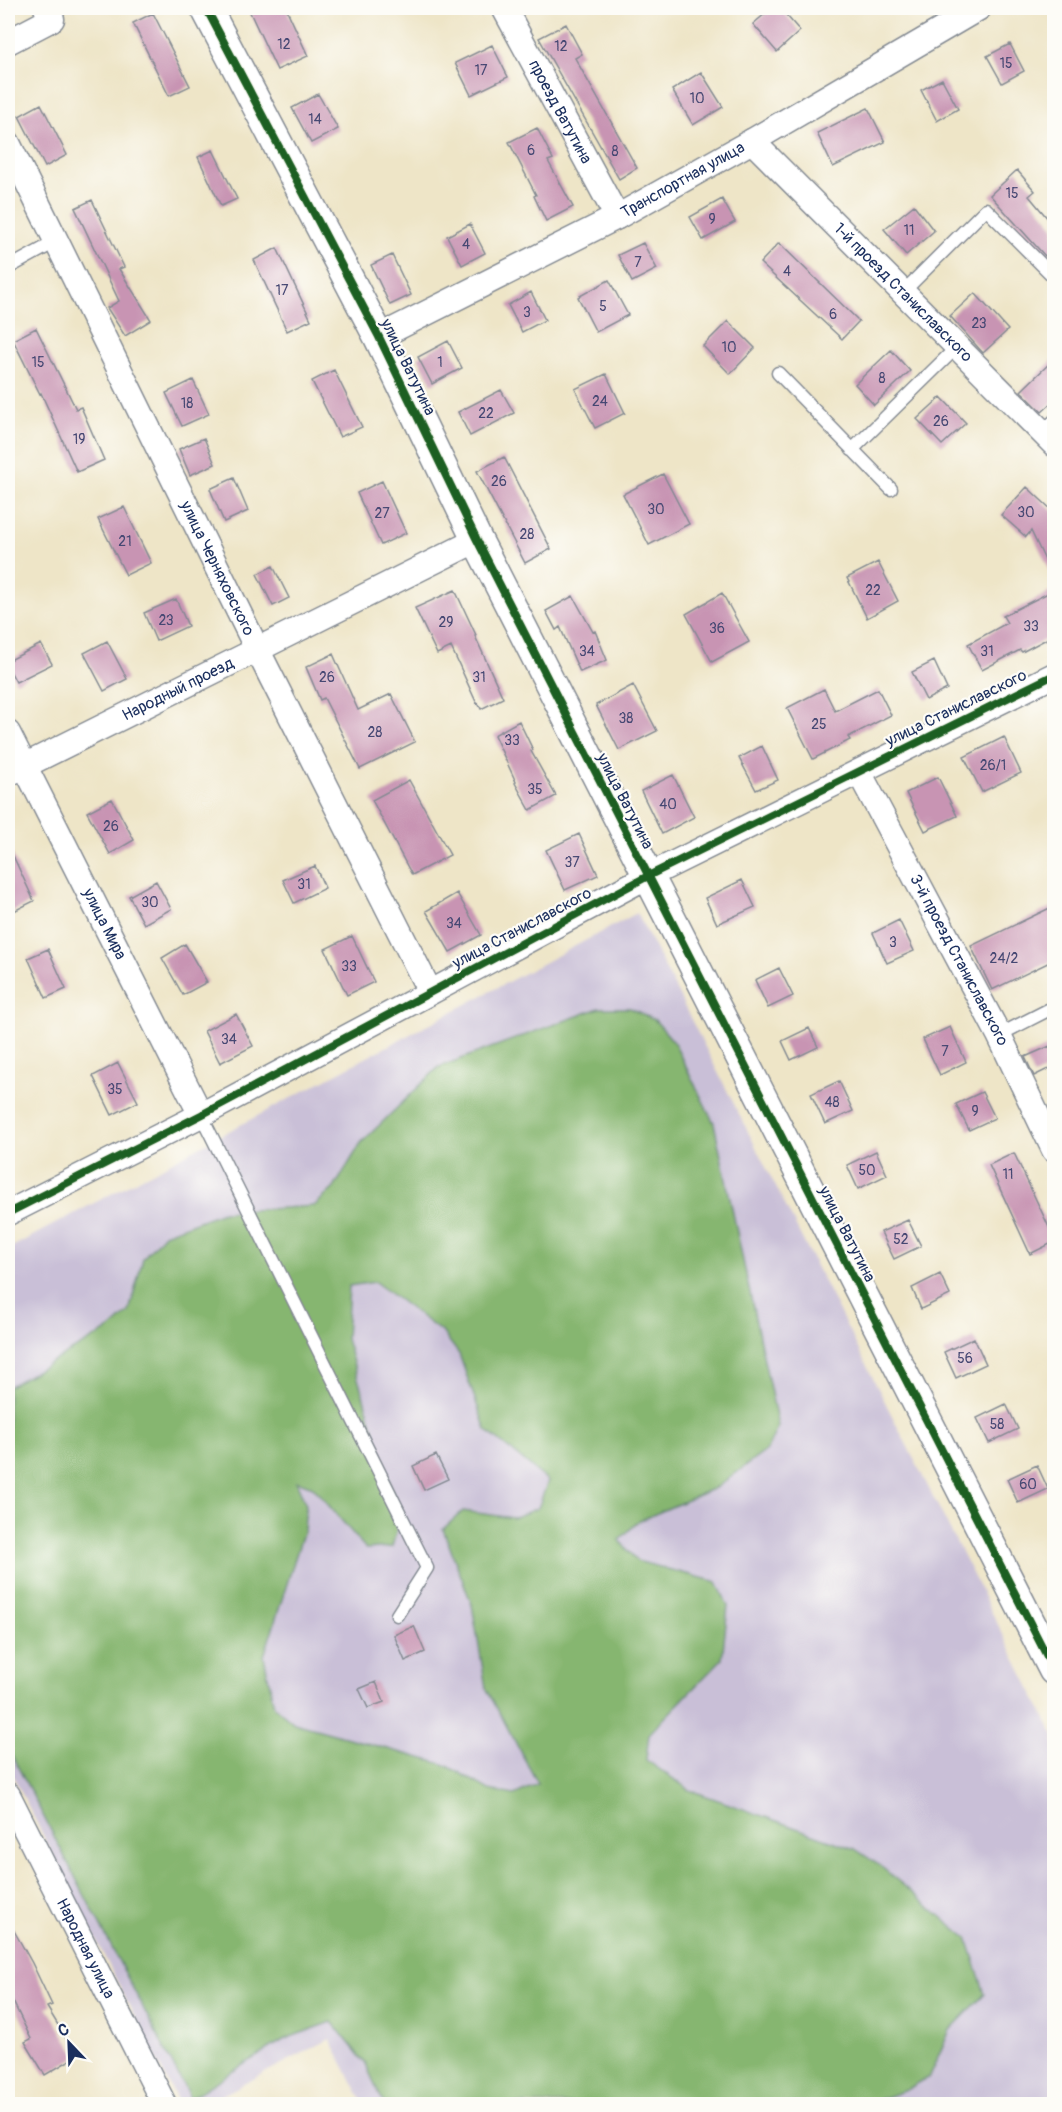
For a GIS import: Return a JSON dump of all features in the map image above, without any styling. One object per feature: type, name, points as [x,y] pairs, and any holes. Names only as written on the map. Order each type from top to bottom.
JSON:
[{"type":"street","points":[[8,42],[52,19],[46,8]]},
{"type":"street","name":"улица Ватутина","points":[[206,8],[379,337],[477,540],[1054,1670]]},
{"type":"street","name":"проезд Ватутина","points":[[504,8],[617,217]]},
{"type":"street","name":"Транспортная улица","points":[[379,337],[617,217],[979,8]]},
{"type":"street","name":"1-й проезд Станиславского","points":[[752,141],[958,346],[1051,432]]},
{"type":"street","name":"улица Черняховского","points":[[8,143],[257,649],[430,992]]},
{"type":"street","name":"Народный проезд","points":[[15,769],[477,540]]},
{"type":"street","name":"улица Станиславского","points":[[8,1213],[201,1115],[648,876],[1054,675]]},
{"type":"street","name":"улица Мира","points":[[8,733],[15,769],[201,1115]]},
{"type":"street","name":"3-й проезд Станиславского","points":[[859,772],[999,1035],[1054,1150]]},
{"type":"street","name":"Народная улица","points":[[8,1795],[165,2104]]},
{"type":"lane","points":[[903,292],[986,209],[1054,277]]},
{"type":"lane","points":[[8,268],[57,241]]},
{"type":"lane","points":[[852,450],[958,346]]},
{"type":"lane","points":[[778,373],[891,489]]},
{"type":"lane","points":[[999,1035],[1054,1007]]},
{"type":"lane","points":[[201,1115],[427,1568],[397,1615]]},
{"type":"shaded area","points":[[637,913],[1054,1735],[1054,2104],[364,2104],[330,2039],[205,2104],[179,2104],[8,1766],[8,1249]]},
{"type":"green space","points":[[599,1008],[630,1008],[655,1020],[673,1041],[714,1123],[778,1426],[767,1450],[717,1487],[639,1521],[619,1540],[637,1561],[717,1582],[728,1606],[722,1659],[649,1734],[646,1760],[690,1790],[855,1849],[879,1865],[967,1938],[985,1994],[950,2030],[929,2077],[906,2090],[866,2104],[384,2104],[365,2063],[332,2022],[285,2039],[190,2098],[8,1748],[8,1387],[110,1329],[129,1312],[143,1258],[164,1234],[223,1212],[314,1206],[334,1188],[361,1143],[439,1067]],"holes":[[[375,1282],[443,1333],[459,1354],[486,1430],[548,1481],[538,1508],[513,1518],[463,1511],[443,1529],[472,1605],[486,1688],[538,1784],[514,1795],[489,1790],[446,1765],[294,1723],[274,1706],[264,1656],[304,1530],[306,1505],[296,1481],[313,1487],[366,1549],[392,1547],[399,1522],[394,1497],[346,1339],[349,1286]]]},
{"type":"building","points":[[248,8],[286,8],[308,56],[277,70]]},
{"type":"building","points":[[772,8],[780,8],[800,31],[777,52],[753,24]]},
{"type":"building","points":[[153,13],[190,86],[169,96],[133,23]]},
{"type":"building","points":[[566,24],[582,54],[575,58],[637,168],[619,179],[539,38]]},
{"type":"building","points":[[1010,44],[1024,71],[1002,83],[987,56]]},
{"type":"building","points":[[492,45],[508,77],[471,95],[455,63]]},
{"type":"building","points":[[701,72],[723,107],[693,125],[672,90]]},
{"type":"building","points":[[942,79],[958,109],[937,121],[921,90]]},
{"type":"building","points":[[318,94],[338,129],[311,143],[292,108]]},
{"type":"building","points":[[41,104],[67,155],[45,167],[19,116]]},
{"type":"building","points":[[868,108],[885,142],[833,167],[817,133]]},
{"type":"building","points":[[537,128],[553,159],[548,161],[573,207],[546,221],[534,196],[536,195],[509,142]]},
{"type":"building","points":[[213,150],[237,199],[221,206],[198,157]]},
{"type":"building","points":[[1017,170],[1035,191],[1029,196],[1054,226],[1054,248],[1045,256],[990,195]]},
{"type":"building","points":[[722,199],[735,222],[703,240],[690,217]]},
{"type":"building","points":[[92,200],[124,267],[119,269],[151,320],[125,336],[107,308],[119,301],[75,208]]},
{"type":"building","points":[[914,205],[934,231],[906,255],[884,229]]},
{"type":"building","points":[[470,224],[485,253],[462,265],[447,236]]},
{"type":"building","points":[[643,243],[657,269],[632,282],[618,255]]},
{"type":"building","points":[[779,243],[859,321],[842,339],[760,263]]},
{"type":"building","points":[[277,248],[311,320],[287,331],[254,260]]},
{"type":"building","points":[[392,255],[411,295],[390,305],[371,265]]},
{"type":"building","points":[[609,280],[628,315],[596,332],[578,297]]},
{"type":"building","points":[[531,292],[545,320],[522,332],[508,305]]},
{"type":"building","points":[[975,293],[1008,330],[983,353],[950,316]]},
{"type":"building","points":[[728,321],[755,348],[730,374],[703,346]]},
{"type":"building","points":[[36,328],[76,409],[81,407],[104,460],[77,472],[41,393],[13,340]]},
{"type":"building","points":[[448,341],[462,368],[432,384],[418,357]]},
{"type":"building","points":[[891,350],[910,371],[874,405],[855,384]]},
{"type":"building","points":[[1054,359],[1054,401],[1042,412],[1021,391]]},
{"type":"building","points":[[334,370],[362,427],[340,437],[312,381]]},
{"type":"building","points":[[606,374],[625,413],[595,428],[575,389]]},
{"type":"building","points":[[193,380],[209,414],[182,426],[166,393]]},
{"type":"building","points":[[501,390],[514,413],[470,436],[458,412]]},
{"type":"building","points":[[941,397],[966,423],[942,445],[917,419]]},
{"type":"building","points":[[204,438],[215,464],[190,475],[179,449]]},
{"type":"building","points":[[504,457],[551,549],[525,563],[477,471]]},
{"type":"building","points":[[663,474],[689,524],[649,545],[623,494]]},
{"type":"building","points":[[234,478],[248,511],[224,522],[210,489]]},
{"type":"building","points":[[382,481],[406,533],[381,545],[357,493]]},
{"type":"building","points":[[1027,487],[1054,512],[1054,579],[1031,531],[1026,537],[1001,515]]},
{"type":"building","points":[[124,507],[151,563],[126,575],[98,519]]},
{"type":"building","points":[[878,562],[898,601],[867,618],[847,578]]},
{"type":"building","points":[[273,566],[289,598],[273,606],[257,574]]},
{"type":"building","points":[[455,590],[503,698],[481,709],[451,647],[437,654],[415,608]]},
{"type":"building","points":[[1054,590],[1054,635],[982,670],[968,644],[1007,623],[1003,616]]},
{"type":"building","points":[[722,593],[749,642],[712,662],[686,614]]},
{"type":"building","points":[[573,596],[593,632],[595,631],[607,660],[580,672],[560,627],[556,630],[546,611]]},
{"type":"building","points":[[176,599],[188,626],[156,641],[144,613]]},
{"type":"building","points":[[107,641],[127,679],[104,691],[84,653]]},
{"type":"building","points":[[41,644],[52,664],[16,682],[8,667],[8,661]]},
{"type":"building","points":[[333,654],[358,710],[391,694],[415,742],[360,769],[324,698],[320,700],[306,667]]},
{"type":"building","points":[[934,661],[947,689],[926,700],[912,672]]},
{"type":"building","points":[[633,685],[657,731],[619,750],[596,705]]},
{"type":"building","points":[[824,689],[835,711],[878,689],[891,715],[848,737],[850,740],[813,759],[787,708]]},
{"type":"building","points":[[519,721],[533,750],[531,751],[556,796],[530,810],[515,783],[494,735]]},
{"type":"building","points":[[1004,737],[1021,773],[982,792],[964,757]]},
{"type":"building","points":[[762,746],[778,780],[756,790],[739,758]]},
{"type":"building","points":[[673,775],[694,817],[662,834],[641,791]]},
{"type":"building","points":[[938,777],[957,816],[925,831],[906,793]]},
{"type":"building","points":[[409,780],[450,855],[412,875],[372,800]]},
{"type":"building","points":[[112,799],[134,840],[110,854],[87,812]]},
{"type":"building","points":[[579,834],[598,875],[565,890],[546,850]]},
{"type":"building","points":[[8,845],[34,901],[8,914]]},
{"type":"building","points":[[315,866],[325,888],[294,903],[283,880]]},
{"type":"building","points":[[742,880],[755,907],[717,924],[705,898]]},
{"type":"building","points":[[156,881],[171,909],[144,924],[129,896]]},
{"type":"building","points":[[457,893],[481,935],[450,952],[426,911]]},
{"type":"building","points":[[1054,906],[1054,960],[992,990],[971,946]]},
{"type":"building","points":[[899,920],[914,951],[887,963],[873,933]]},
{"type":"building","points":[[352,936],[374,982],[347,995],[325,949]]},
{"type":"building","points":[[185,944],[207,982],[183,995],[162,958]]},
{"type":"building","points":[[48,949],[66,989],[46,998],[28,958]]},
{"type":"building","points":[[779,968],[793,996],[768,1008],[755,980]]},
{"type":"building","points":[[236,1014],[253,1046],[220,1063],[204,1031]]},
{"type":"building","points":[[950,1027],[966,1062],[940,1075],[923,1039]]},
{"type":"building","points":[[809,1028],[818,1047],[791,1060],[782,1041]]},
{"type":"building","points":[[1050,1046],[1054,1056],[1054,1066],[1034,1076],[1025,1057]]},
{"type":"building","points":[[118,1063],[138,1102],[112,1115],[93,1076]]},
{"type":"building","points":[[839,1081],[853,1111],[825,1124],[811,1094]]},
{"type":"building","points":[[982,1092],[995,1118],[969,1130],[956,1104]]},
{"type":"building","points":[[876,1151],[887,1175],[858,1189],[847,1165]]},
{"type":"building","points":[[1014,1153],[1054,1238],[1054,1242],[1030,1254],[989,1165]]},
{"type":"building","points":[[908,1220],[921,1246],[894,1259],[881,1232]]},
{"type":"building","points":[[940,1274],[950,1295],[921,1309],[912,1288]]},
{"type":"building","points":[[974,1338],[986,1364],[956,1378],[944,1352]]},
{"type":"building","points":[[1006,1404],[1018,1429],[989,1443],[977,1418]]},
{"type":"building","points":[[436,1455],[448,1479],[424,1490],[413,1466]]},
{"type":"building","points":[[1037,1465],[1048,1489],[1018,1503],[1007,1479]]},
{"type":"building","points":[[414,1626],[425,1652],[405,1661],[394,1635]]},
{"type":"building","points":[[376,1682],[384,1702],[368,1708],[359,1689]]},
{"type":"building","points":[[8,1920],[52,2005],[47,2007],[77,2056],[45,2075],[25,2042],[31,2039],[8,1991]]},
{"type":"cycle path","points":[[206,8],[379,337],[477,540],[1054,1670]]},
{"type":"cycle path","points":[[8,1213],[201,1115],[648,876],[1054,675]]}]
